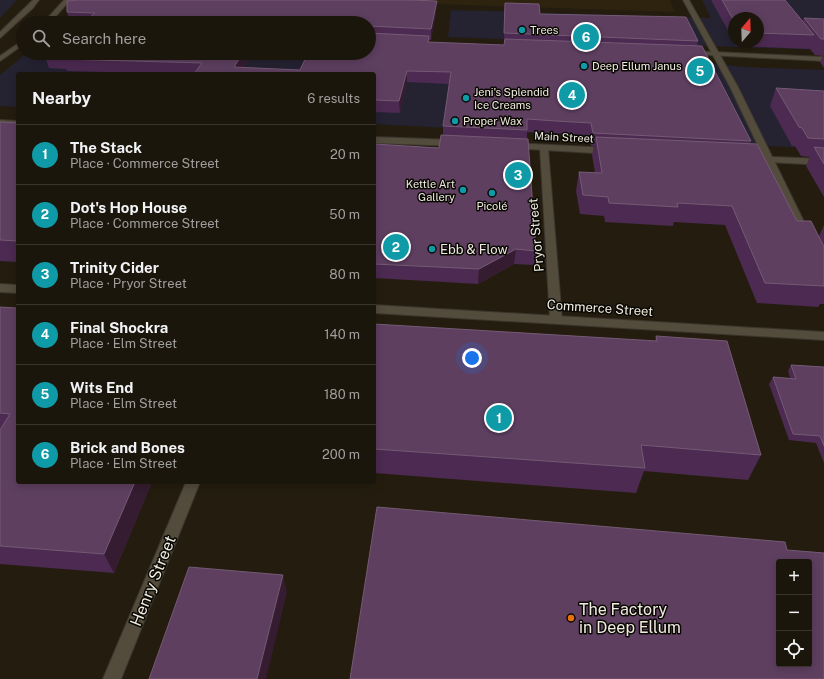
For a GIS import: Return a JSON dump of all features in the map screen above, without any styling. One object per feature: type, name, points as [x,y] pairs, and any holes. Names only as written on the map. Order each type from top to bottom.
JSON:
[{"type":"main road","points":[[23,16],[36,0]]},
{"type":"main road","points":[[54,16],[64,8],[67,0]]},
{"type":"main road","points":[[686,0],[771,159],[775,172],[810,244]]},
{"type":"main road","points":[[0,36],[12,29],[16,24]]},
{"type":"main road","points":[[0,29],[12,29]]},
{"type":"main road","points":[[0,59],[16,47]]},
{"type":"main road","points":[[682,53],[824,59]]},
{"type":"main road","points":[[0,122],[16,123]]},
{"type":"main road","points":[[376,140],[466,144]]},
{"type":"main road","name":"Main Street","points":[[504,146],[617,151]]},
{"type":"main road","name":"Pryor Street","points":[[544,148],[556,320]]},
{"type":"main road","points":[[743,158],[824,162]]},
{"type":"main road","points":[[0,288],[16,289]]},
{"type":"main road","name":"Commerce Street","points":[[376,309],[824,336]]},
{"type":"main road","name":"Henry Street","points":[[112,679],[193,484]]},
{"type":"shaded area","points":[[0,0],[17,0],[0,18]]},
{"type":"shaded area","points":[[246,0],[670,0],[675,12],[436,4],[376,21],[376,16],[235,16]]},
{"type":"shaded area","points":[[702,0],[824,0],[824,50],[764,48],[764,12],[728,12],[728,47],[448,37],[451,10],[711,18]]},
{"type":"shaded area","points":[[376,53],[708,63],[744,67],[824,70],[824,149],[376,124],[376,72],[16,72],[16,107],[0,106],[0,75],[18,60],[376,60]]},
{"type":"building","points":[[722,0],[785,0],[814,35],[764,33],[764,12],[729,12]]},
{"type":"building","points":[[67,1],[437,1],[431,29],[376,26],[376,16],[91,16],[95,13],[67,12]]},
{"type":"building","points":[[505,3],[539,4],[540,14],[686,17],[698,41],[504,33]]},
{"type":"building","points":[[804,18],[824,19],[824,39],[821,39]]},
{"type":"building","points":[[376,33],[429,36],[428,42],[504,45],[505,39],[702,46],[751,141],[593,133],[591,123],[527,119],[527,130],[443,126],[451,72],[407,71],[399,101],[376,100],[376,72],[195,72],[202,63],[98,60],[238,60],[234,67],[300,70],[305,60],[376,60]]},
{"type":"building","points":[[776,88],[824,91],[824,139],[808,138],[802,128],[799,127]]},
{"type":"building","points":[[0,122],[16,123],[16,241],[0,240]]},
{"type":"building","points":[[441,135],[528,139],[536,251],[516,249],[479,269],[376,264],[376,144],[439,148]]},
{"type":"building","points":[[596,137],[757,144],[797,221],[811,221],[824,247],[824,286],[765,283],[732,206],[677,203],[678,207],[609,203],[608,197],[583,195],[579,172],[602,173]]},
{"type":"building","points":[[814,147],[824,148],[824,164]]},
{"type":"building","points":[[0,307],[16,308],[16,484],[134,484],[104,554],[0,546],[0,430],[10,414],[0,413]]},
{"type":"building","points":[[376,324],[657,341],[656,336],[727,341],[761,455],[641,445],[645,468],[376,449]]},
{"type":"building","points":[[791,365],[824,367],[824,446],[820,436],[793,434],[773,377],[796,379]]},
{"type":"building","name":"The Factory in Deep Ellum","points":[[377,507],[785,542],[787,550],[824,553],[824,679],[350,679]]},
{"type":"building","points":[[189,567],[283,575],[257,679],[149,679]]},
{"type":"place","name":"Trees","points":[[522,30]]},
{"type":"place","name":"Brick and Bones","points":[[586,37]]},
{"type":"place","name":"Deep Ellum Janus","points":[[584,66]]},
{"type":"place","name":"Wits End","points":[[700,71]]},
{"type":"place","name":"Final Shockra","points":[[572,95]]},
{"type":"place","name":"Jeni's Splendid Ice Creams","points":[[466,98]]},
{"type":"place","name":"Proper Wax","points":[[455,121]]},
{"type":"place","name":"Trinity Cider","points":[[518,175]]},
{"type":"place","name":"Kettle Art Gallery","points":[[463,190]]},
{"type":"place","name":"Picolé","points":[[492,193]]},
{"type":"place","name":"Dot's Hop House","points":[[396,247]]},
{"type":"place","name":"Ebb & Flow","points":[[432,249]]},
{"type":"place","name":"The Stack","points":[[499,418]]},
{"type":"place","name":"The Factory in Deep Ellum","points":[[571,618]]}]
